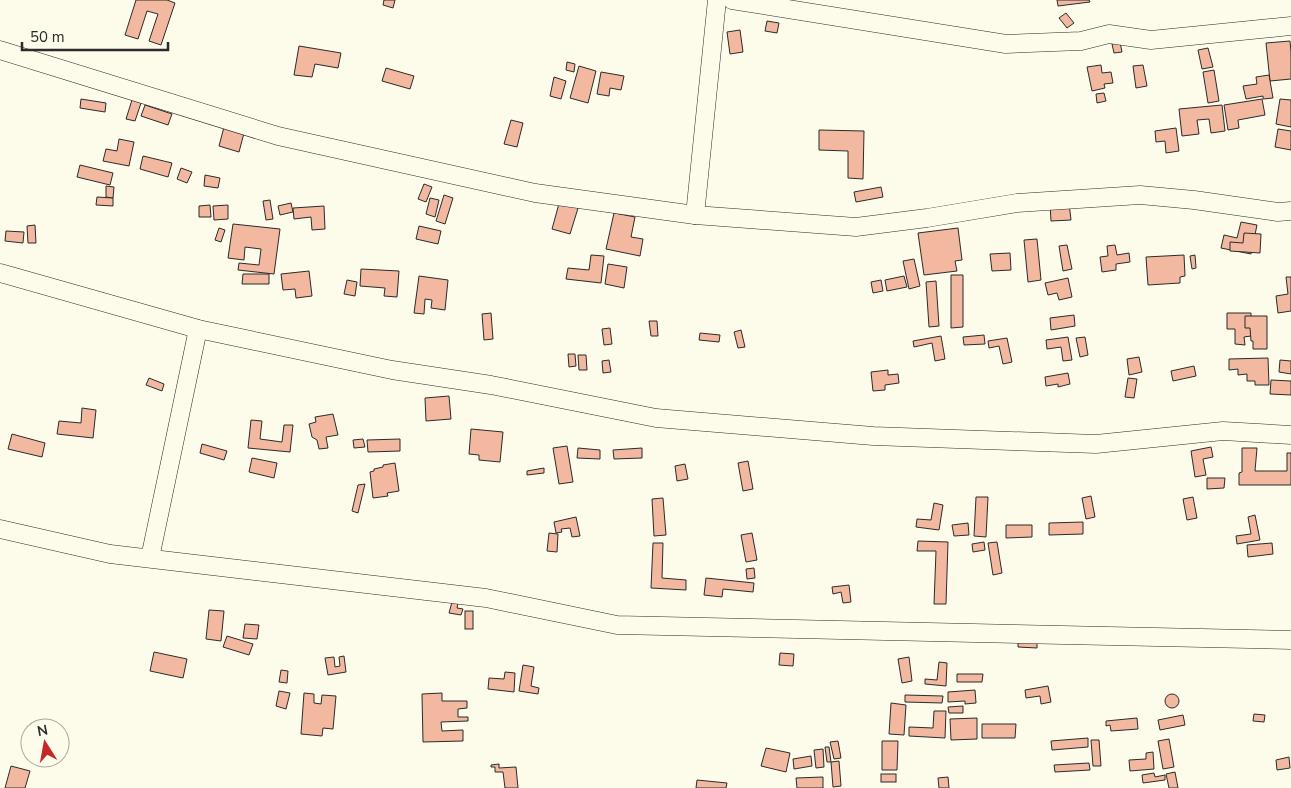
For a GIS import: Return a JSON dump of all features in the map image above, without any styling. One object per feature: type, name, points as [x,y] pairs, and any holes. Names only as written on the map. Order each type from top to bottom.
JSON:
[{"type":"street","points":[[695,215],[717,0]]},
{"type":"street","points":[[732,0],[1006,44],[1080,41],[1109,34],[1151,40],[1291,26]]},
{"type":"street","points":[[0,50],[278,136],[535,193],[695,215],[856,227],[928,218],[1017,203],[1140,195],[1194,200],[1278,212],[1291,211]]},
{"type":"street","points":[[0,273],[198,329],[392,370],[491,385],[656,418],[873,436],[1096,444],[1223,431],[1291,435]]},
{"type":"street","points":[[150,558],[198,329]]},
{"type":"street","points":[[0,529],[110,554],[486,598],[617,625],[1291,640]]},
{"type":"building","points":[[136,0],[167,0],[175,3],[161,45],[149,41],[158,14],[147,11],[138,39],[125,35]]},
{"type":"building","points":[[384,0],[395,0],[393,8],[383,5]]},
{"type":"building","points":[[1057,0],[1089,0],[1090,2],[1058,6]]},
{"type":"building","points":[[1066,13],[1074,23],[1067,28],[1059,18]]},
{"type":"building","points":[[767,21],[779,23],[777,33],[765,31]]},
{"type":"building","points":[[740,30],[743,52],[730,54],[727,32]]},
{"type":"building","points":[[1290,41],[1291,79],[1270,81],[1266,43]]},
{"type":"building","points":[[1120,42],[1122,52],[1114,53],[1112,44]]},
{"type":"building","points":[[299,46],[341,53],[338,68],[315,64],[312,77],[294,75]]},
{"type":"building","points":[[1208,48],[1213,67],[1202,69],[1198,50]]},
{"type":"building","points":[[567,62],[575,64],[574,72],[566,70]]},
{"type":"building","points":[[1101,65],[1102,73],[1111,72],[1113,83],[1104,84],[1105,88],[1092,91],[1087,67]]},
{"type":"building","points":[[1143,65],[1147,86],[1136,88],[1133,66]]},
{"type":"building","points":[[579,66],[596,71],[588,103],[570,98]]},
{"type":"building","points":[[386,68],[414,76],[410,89],[382,81]]},
{"type":"building","points":[[1214,70],[1219,101],[1208,103],[1203,72]]},
{"type":"building","points":[[601,72],[624,76],[621,90],[610,88],[609,96],[597,94]]},
{"type":"building","points":[[1269,75],[1273,98],[1263,99],[1263,96],[1246,99],[1243,86],[1257,84],[1256,77]]},
{"type":"building","points":[[554,77],[566,81],[561,99],[550,96]]},
{"type":"building","points":[[1104,93],[1106,101],[1097,103],[1096,94]]},
{"type":"building","points":[[81,99],[106,103],[105,112],[80,108]]},
{"type":"building","points":[[1262,99],[1265,115],[1238,120],[1239,128],[1228,130],[1224,105]]},
{"type":"building","points":[[1280,99],[1291,100],[1291,127],[1276,124]]},
{"type":"building","points":[[132,100],[141,103],[135,121],[126,119]]},
{"type":"building","points":[[145,105],[172,114],[168,125],[141,116]]},
{"type":"building","points":[[1222,105],[1225,131],[1211,133],[1209,119],[1197,120],[1199,134],[1182,136],[1179,109]]},
{"type":"building","points":[[511,120],[523,123],[517,147],[504,144]]},
{"type":"building","points":[[224,127],[244,133],[239,152],[219,146]]},
{"type":"building","points":[[1176,128],[1179,151],[1166,153],[1165,141],[1156,142],[1155,131]]},
{"type":"building","points":[[1278,129],[1291,131],[1291,150],[1275,147]]},
{"type":"building","points":[[819,130],[864,131],[863,179],[848,178],[848,151],[819,150]]},
{"type":"building","points":[[119,139],[134,142],[129,166],[103,161],[106,149],[117,151]]},
{"type":"building","points":[[143,156],[172,163],[168,177],[140,169]]},
{"type":"building","points":[[80,165],[113,173],[110,185],[77,177]]},
{"type":"building","points":[[181,168],[192,172],[187,183],[177,179]]},
{"type":"building","points":[[205,175],[220,178],[218,188],[204,186]]},
{"type":"building","points":[[424,184],[432,187],[426,202],[418,199]]},
{"type":"building","points":[[106,186],[114,187],[113,198],[106,197]]},
{"type":"building","points":[[881,187],[883,197],[856,202],[854,192]]},
{"type":"building","points":[[444,195],[453,198],[445,224],[436,221]]},
{"type":"building","points":[[97,197],[113,198],[113,206],[96,205]]},
{"type":"building","points":[[430,198],[439,200],[435,217],[426,214]]},
{"type":"building","points":[[270,200],[273,219],[266,220],[263,201]]},
{"type":"building","points":[[560,200],[579,205],[570,234],[552,229]]},
{"type":"building","points":[[291,203],[293,212],[280,215],[278,206]]},
{"type":"building","points":[[1069,203],[1071,220],[1051,221],[1050,204]]},
{"type":"building","points":[[210,205],[211,217],[199,217],[199,206]]},
{"type":"building","points":[[228,205],[228,219],[214,220],[213,206]]},
{"type":"building","points":[[324,206],[325,229],[312,230],[311,217],[294,219],[293,208]]},
{"type":"building","points":[[614,213],[635,217],[631,237],[643,239],[640,256],[606,249]]},
{"type":"building","points":[[1241,222],[1257,225],[1251,254],[1221,248],[1224,235],[1237,238]]},
{"type":"building","points":[[233,224],[280,229],[274,274],[238,270],[239,263],[259,265],[261,249],[245,247],[244,260],[228,258]]},
{"type":"building","points":[[35,225],[36,243],[28,243],[27,226]]},
{"type":"building","points":[[419,226],[441,231],[438,244],[416,239]]},
{"type":"building","points":[[219,228],[225,230],[221,242],[215,240]]},
{"type":"building","points":[[958,228],[962,260],[955,261],[957,271],[924,275],[918,233]]},
{"type":"building","points":[[6,231],[24,232],[23,243],[5,241]]},
{"type":"building","points":[[1244,233],[1261,234],[1260,253],[1230,251],[1230,242],[1243,243]]},
{"type":"building","points":[[1037,239],[1041,280],[1028,282],[1024,240]]},
{"type":"building","points":[[1067,245],[1072,269],[1063,271],[1059,246]]},
{"type":"building","points":[[1115,245],[1117,255],[1129,253],[1130,262],[1116,264],[1116,270],[1102,272],[1100,257],[1108,256],[1107,246]]},
{"type":"building","points":[[1010,253],[1011,270],[992,271],[990,254]]},
{"type":"building","points":[[591,255],[604,256],[601,283],[566,279],[568,268],[589,270]]},
{"type":"building","points":[[1184,255],[1185,276],[1180,277],[1180,283],[1148,285],[1146,257]]},
{"type":"building","points":[[1195,255],[1196,268],[1192,269],[1190,256]]},
{"type":"building","points":[[914,259],[920,286],[909,289],[903,261]]},
{"type":"building","points":[[608,264],[627,267],[624,288],[605,284]]},
{"type":"building","points":[[361,269],[399,271],[397,297],[384,296],[385,288],[360,286]]},
{"type":"building","points":[[309,271],[312,296],[296,298],[295,289],[283,290],[281,274]]},
{"type":"building","points":[[243,274],[269,274],[269,284],[242,284]]},
{"type":"building","points":[[951,275],[963,275],[963,327],[951,328]]},
{"type":"building","points":[[419,276],[448,280],[445,310],[431,308],[432,300],[425,299],[424,314],[414,313]]},
{"type":"building","points":[[904,276],[907,287],[887,291],[885,280]]},
{"type":"building","points":[[1286,277],[1291,277],[1291,311],[1278,313],[1276,296],[1288,294]]},
{"type":"building","points":[[1068,278],[1072,297],[1059,300],[1057,293],[1048,295],[1045,283]]},
{"type":"building","points":[[347,280],[357,282],[355,296],[344,294]]},
{"type":"building","points":[[881,280],[883,291],[873,293],[871,282]]},
{"type":"building","points":[[936,281],[939,326],[929,327],[926,282]]},
{"type":"building","points":[[491,313],[493,339],[484,340],[482,314]]},
{"type":"building","points":[[1227,313],[1251,313],[1251,336],[1244,337],[1245,345],[1235,344],[1235,329],[1227,329]]},
{"type":"building","points":[[1074,315],[1075,326],[1051,330],[1050,318]]},
{"type":"building","points":[[1245,316],[1267,316],[1267,349],[1253,349],[1250,328],[1245,328]]},
{"type":"building","points":[[649,321],[657,321],[658,336],[651,336]]},
{"type":"building","points":[[610,328],[612,344],[604,345],[602,329]]},
{"type":"building","points":[[741,330],[745,347],[738,348],[734,332]]},
{"type":"building","points":[[700,333],[720,335],[719,342],[699,340]]},
{"type":"building","points":[[984,335],[985,344],[964,345],[963,337]]},
{"type":"building","points":[[941,336],[945,359],[935,361],[932,343],[914,347],[913,341]]},
{"type":"building","points":[[1068,337],[1072,360],[1063,361],[1061,347],[1047,349],[1046,340]]},
{"type":"building","points":[[1085,337],[1088,355],[1080,357],[1076,338]]},
{"type":"building","points":[[1007,338],[1012,362],[1003,364],[999,346],[989,348],[988,341]]},
{"type":"building","points":[[568,354],[575,354],[576,366],[569,367]]},
{"type":"building","points":[[578,355],[586,355],[587,370],[579,370]]},
{"type":"building","points":[[1139,357],[1142,372],[1129,375],[1127,359]]},
{"type":"building","points":[[1268,358],[1269,385],[1255,385],[1255,381],[1247,381],[1247,374],[1238,375],[1238,369],[1229,370],[1229,359]]},
{"type":"building","points":[[609,360],[611,372],[603,373],[602,361]]},
{"type":"building","points":[[1280,360],[1291,361],[1291,374],[1279,372]]},
{"type":"building","points":[[1194,366],[1196,376],[1173,381],[1171,371]]},
{"type":"building","points":[[888,370],[888,375],[898,374],[899,383],[885,385],[885,390],[873,391],[871,372]]},
{"type":"building","points":[[1068,373],[1070,384],[1058,387],[1058,384],[1046,386],[1045,377]]},
{"type":"building","points":[[149,378],[164,384],[162,391],[146,385]]},
{"type":"building","points":[[1128,378],[1137,379],[1134,398],[1125,397]]},
{"type":"building","points":[[1271,380],[1291,381],[1291,395],[1270,394]]},
{"type":"building","points":[[449,396],[451,419],[426,421],[425,398]]},
{"type":"building","points":[[82,408],[96,410],[93,438],[57,434],[59,421],[81,423]]},
{"type":"building","points":[[333,414],[338,435],[326,437],[328,448],[319,449],[317,440],[312,437],[309,424],[316,422],[315,417]]},
{"type":"building","points":[[251,420],[262,421],[260,439],[282,442],[284,425],[293,425],[290,452],[248,448]]},
{"type":"building","points":[[471,429],[503,432],[500,462],[479,460],[479,455],[469,454]]},
{"type":"building","points":[[12,434],[45,443],[42,457],[8,449]]},
{"type":"building","points":[[363,439],[365,447],[354,448],[353,440]]},
{"type":"building","points":[[400,439],[400,451],[368,452],[367,440]]},
{"type":"building","points":[[202,444],[227,451],[224,460],[200,453]]},
{"type":"building","points":[[567,446],[573,482],[559,484],[553,448]]},
{"type":"building","points":[[1211,447],[1213,457],[1203,459],[1206,475],[1195,477],[1191,451]]},
{"type":"building","points":[[578,448],[600,450],[600,459],[577,458]]},
{"type":"building","points":[[642,448],[642,458],[614,459],[613,450]]},
{"type":"building","points":[[1242,448],[1257,448],[1255,471],[1287,471],[1287,453],[1291,453],[1291,485],[1239,485],[1239,473],[1242,472]]},
{"type":"building","points":[[252,458],[277,463],[274,478],[249,472]]},
{"type":"building","points":[[748,461],[753,489],[743,491],[738,463]]},
{"type":"building","points":[[395,463],[399,491],[387,493],[388,496],[373,498],[370,472],[383,467],[383,465]]},
{"type":"building","points":[[685,464],[688,479],[677,481],[675,466]]},
{"type":"building","points":[[544,468],[544,473],[527,475],[527,471]]},
{"type":"building","points":[[1207,478],[1225,478],[1224,488],[1207,489]]},
{"type":"building","points":[[365,484],[358,513],[352,511],[358,485]]},
{"type":"building","points":[[1091,496],[1095,517],[1086,519],[1082,498]]},
{"type":"building","points":[[976,497],[988,497],[986,537],[974,536]]},
{"type":"building","points":[[1193,497],[1197,518],[1187,520],[1183,499]]},
{"type":"building","points":[[663,498],[666,535],[654,536],[652,499]]},
{"type":"building","points":[[934,503],[943,505],[939,530],[916,527],[917,519],[931,520]]},
{"type":"building","points":[[1255,515],[1260,540],[1237,544],[1236,536],[1251,534],[1248,517]]},
{"type":"building","points":[[576,517],[580,536],[572,537],[570,528],[561,529],[562,532],[556,533],[554,522]]},
{"type":"building","points":[[1083,522],[1083,534],[1049,535],[1049,523]]},
{"type":"building","points":[[968,523],[969,535],[954,536],[952,525]]},
{"type":"building","points":[[1006,525],[1032,525],[1032,537],[1006,538]]},
{"type":"building","points":[[549,533],[558,534],[557,552],[547,551]]},
{"type":"building","points":[[752,533],[757,560],[746,562],[741,535]]},
{"type":"building","points":[[918,541],[948,542],[946,604],[934,604],[936,551],[917,551]]},
{"type":"building","points":[[984,542],[985,550],[973,552],[972,544]]},
{"type":"building","points":[[997,542],[1002,573],[993,575],[988,543]]},
{"type":"building","points":[[653,543],[663,543],[662,578],[686,580],[686,590],[651,588]]},
{"type":"building","points":[[1272,543],[1273,554],[1248,557],[1247,545]]},
{"type":"building","points":[[754,568],[755,578],[747,579],[746,569]]},
{"type":"building","points":[[706,578],[754,583],[753,592],[723,589],[722,597],[704,595]]},
{"type":"building","points":[[849,585],[851,602],[843,603],[841,592],[833,594],[832,587]]},
{"type":"building","points":[[452,602],[458,603],[457,608],[463,609],[461,615],[449,613]]},
{"type":"building","points":[[209,610],[224,611],[221,641],[206,639]]},
{"type":"building","points":[[465,611],[473,611],[473,629],[465,629]]},
{"type":"building","points":[[245,624],[259,625],[257,639],[243,638]]},
{"type":"building","points":[[227,636],[253,644],[249,655],[223,647]]},
{"type":"building","points":[[1018,638],[1037,639],[1037,648],[1018,647]]},
{"type":"building","points":[[154,652],[187,659],[183,678],[150,671]]},
{"type":"building","points":[[780,653],[794,654],[793,666],[779,665]]},
{"type":"building","points":[[344,656],[346,672],[328,675],[325,658],[334,657],[335,667],[340,666],[339,657]]},
{"type":"building","points":[[909,657],[912,681],[902,683],[898,659]]},
{"type":"building","points":[[939,662],[947,663],[946,686],[925,684],[925,679],[937,680]]},
{"type":"building","points":[[523,665],[534,667],[531,686],[539,688],[538,694],[519,691]]},
{"type":"building","points":[[281,670],[288,671],[287,683],[279,682]]},
{"type":"building","points":[[505,672],[515,673],[514,692],[488,689],[489,678],[504,679]]},
{"type":"building","points":[[957,674],[983,674],[982,682],[957,682]]},
{"type":"building","points":[[1048,686],[1051,702],[1041,704],[1040,696],[1026,698],[1025,690]]},
{"type":"building","points":[[975,690],[976,703],[965,704],[965,701],[948,702],[948,692]]},
{"type":"building","points":[[279,691],[290,693],[286,709],[276,706]]},
{"type":"building","points":[[304,693],[314,694],[314,703],[321,704],[322,695],[336,696],[333,729],[323,728],[322,736],[301,734]]},
{"type":"building","points":[[442,693],[442,701],[467,701],[467,708],[458,709],[458,717],[468,717],[468,721],[441,722],[442,731],[463,730],[463,741],[423,742],[422,694]]},
{"type":"building","points":[[1169,694],[1175,694],[1179,701],[1175,708],[1169,708],[1165,704],[1165,698]]},
{"type":"building","points":[[905,695],[943,696],[942,703],[905,702]]},
{"type":"building","points":[[891,703],[906,705],[904,735],[889,734]]},
{"type":"building","points":[[963,706],[963,713],[949,713],[948,707]]},
{"type":"building","points":[[934,711],[946,711],[945,738],[909,736],[909,727],[933,728]]},
{"type":"building","points":[[1254,714],[1265,715],[1264,722],[1253,721]]},
{"type":"building","points":[[1183,715],[1185,725],[1160,730],[1158,720]]},
{"type":"building","points":[[977,718],[977,739],[951,740],[950,719]]},
{"type":"building","points":[[1137,718],[1138,729],[1111,731],[1110,725],[1106,726],[1106,721]]},
{"type":"building","points":[[982,724],[1016,724],[1015,738],[982,738]]},
{"type":"building","points":[[1088,738],[1088,747],[1052,750],[1051,741]]},
{"type":"building","points":[[1169,739],[1174,767],[1163,769],[1158,741]]},
{"type":"building","points":[[1091,740],[1099,740],[1101,766],[1093,766]]},
{"type":"building","points":[[838,741],[841,758],[834,759],[830,742]]},
{"type":"building","points":[[882,741],[898,741],[897,770],[882,770]]},
{"type":"building","points":[[825,747],[829,747],[831,762],[827,762]]},
{"type":"building","points":[[766,748],[790,753],[786,772],[761,766]]},
{"type":"building","points":[[823,749],[824,767],[816,768],[814,750]]},
{"type":"building","points":[[1153,752],[1154,769],[1130,771],[1129,760],[1146,759],[1146,753]]},
{"type":"building","points":[[811,756],[812,766],[794,769],[793,759]]},
{"type":"building","points":[[1289,757],[1290,768],[1277,770],[1276,760]]},
{"type":"building","points":[[839,761],[841,786],[833,787],[831,762]]},
{"type":"building","points":[[1089,763],[1090,770],[1055,772],[1054,765]]},
{"type":"building","points":[[499,764],[499,768],[516,767],[518,788],[505,788],[503,772],[495,772],[495,767],[491,767],[491,765]]},
{"type":"building","points":[[11,766],[30,771],[25,788],[5,788]]},
{"type":"building","points":[[1175,772],[1178,788],[1169,788],[1166,774]]},
{"type":"building","points":[[1154,773],[1155,777],[1165,775],[1165,780],[1143,783],[1142,775]]},
{"type":"building","points":[[881,774],[896,774],[896,782],[881,782]]},
{"type":"building","points":[[823,777],[823,788],[797,788],[796,778]]},
{"type":"building","points":[[948,777],[949,788],[939,788],[938,778]]},
{"type":"building","points":[[697,780],[727,783],[726,788],[696,788]]}]
